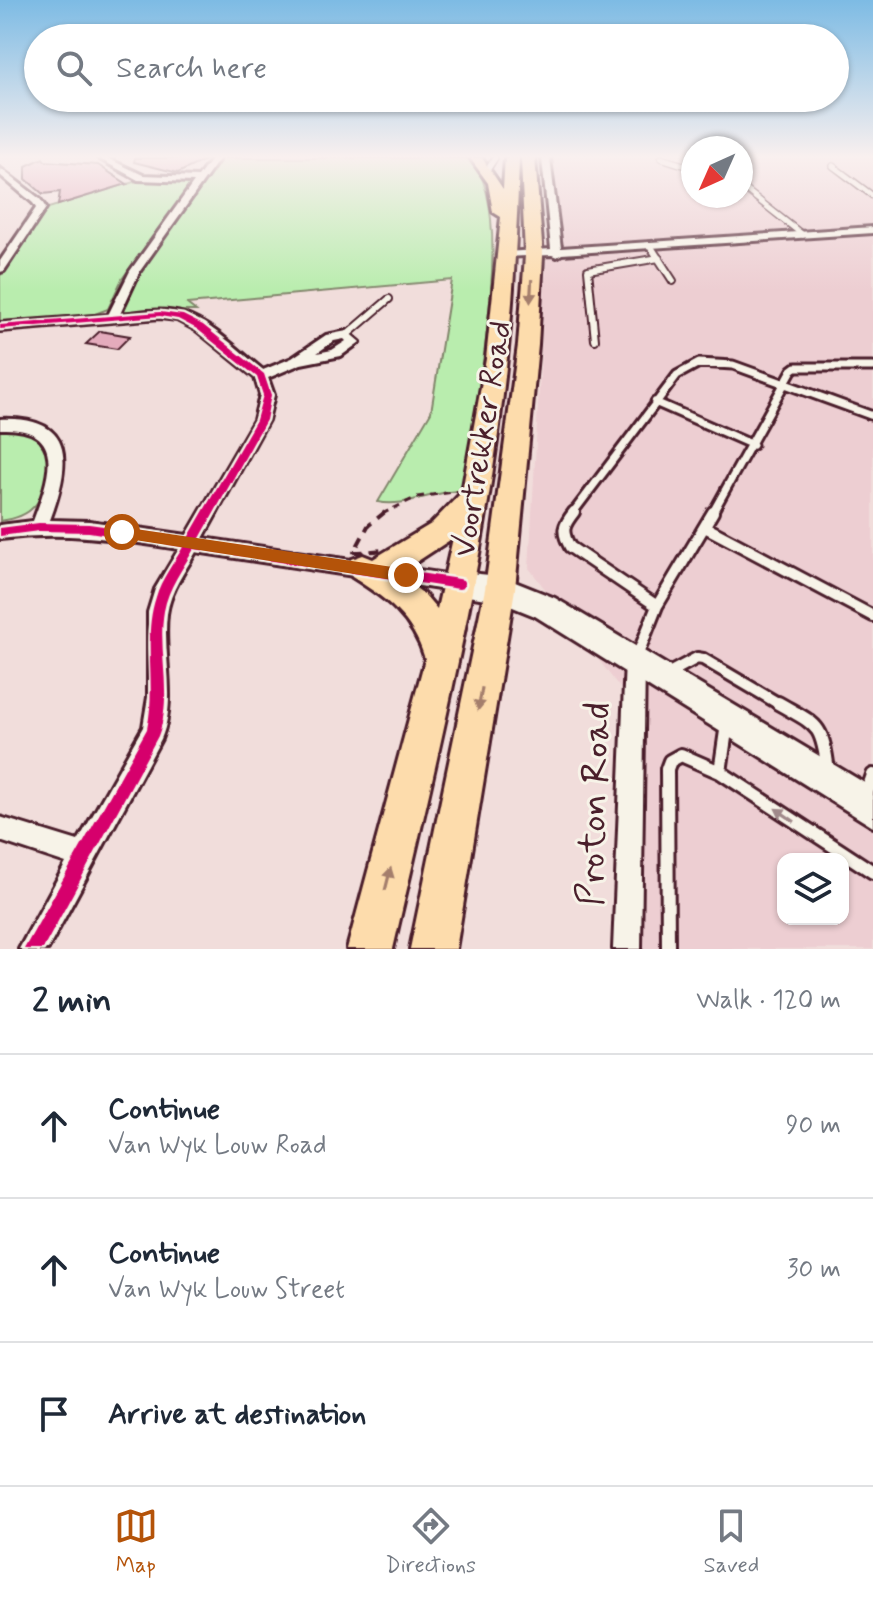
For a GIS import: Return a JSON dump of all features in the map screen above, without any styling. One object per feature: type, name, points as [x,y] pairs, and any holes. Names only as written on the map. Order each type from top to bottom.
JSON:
[{"type":"main road","points":[[499,202],[506,243]]},
{"type":"main road","name":"Voortrekker Road","points":[[370,949],[443,663],[487,434],[504,307],[509,202]]},
{"type":"main road","name":"Voortrekker Road","points":[[433,949],[500,589],[528,345],[534,256],[532,202]]},
{"type":"main road","points":[[357,564],[422,547],[450,527],[474,497]]},
{"type":"main road","points":[[357,564],[417,606],[433,630],[443,663]]},
{"type":"main road","points":[[459,584],[500,589],[545,607],[829,782],[870,796]]},
{"type":"street","points":[[0,269],[41,208],[38,202]]},
{"type":"street","points":[[112,318],[135,271],[184,202]]},
{"type":"street","points":[[551,202],[557,254]]},
{"type":"street","points":[[506,243],[534,256],[873,230]]},
{"type":"street","points":[[0,327],[160,314],[180,317],[200,327],[261,376],[267,395],[263,415],[162,595],[157,610],[155,642],[161,691],[153,731],[33,949]]},
{"type":"street","points":[[261,376],[297,361],[349,347],[354,342],[347,335]]},
{"type":"street","points":[[0,424],[33,425],[52,442],[59,457],[53,487],[39,527]]},
{"type":"street","points":[[0,532],[39,527],[89,528],[357,564],[459,584]]},
{"type":"street","name":"Proton Road","points":[[627,949],[648,670]]},
{"type":"street","points":[[0,829],[84,856]]},
{"type":"lane","points":[[762,202],[803,235]]},
{"type":"lane","points":[[651,247],[673,281]]},
{"type":"lane","points":[[595,340],[588,270],[659,258]]},
{"type":"lane","points":[[347,335],[389,299]]},
{"type":"lane","points":[[657,606],[570,547],[563,535],[563,526],[677,375],[699,363],[733,365],[873,416]]},
{"type":"lane","points":[[829,782],[824,736],[816,725],[703,659],[648,670],[657,606],[796,367],[873,367]]},
{"type":"lane","points":[[655,402],[753,445]]},
{"type":"lane","points":[[705,527],[873,616]]},
{"type":"lane","points":[[720,772],[727,719]]},
{"type":"lane","points":[[668,949],[667,769],[670,761],[681,755],[720,772],[873,872]]},
{"type":"path","points":[[461,491],[450,514],[422,538],[357,564],[366,529],[394,505],[433,493],[461,491]]},
{"type":"shaded area","points":[[546,202],[681,202],[681,208],[753,208],[753,202],[873,202],[873,949],[642,949],[642,717],[529,568],[547,245]]},
{"type":"green space","points":[[67,202],[179,202],[122,279],[108,309],[95,314],[0,322],[0,276],[45,209]]},
{"type":"green space","points":[[188,202],[487,202],[492,267],[489,317],[461,491],[398,503],[378,502],[431,412],[452,280],[187,304],[196,311],[122,311],[120,308],[138,271]]},
{"type":"green space","points":[[13,427],[36,435],[52,463],[37,503],[23,515],[0,521],[0,428]]},
{"type":"building","points":[[100,331],[130,336],[117,349],[86,344]]},
{"type":"cycle path","points":[[0,327],[160,314],[180,317],[200,327],[261,376],[267,395],[261,420],[162,595],[156,629],[159,697],[153,731],[33,949]]},
{"type":"cycle path","points":[[0,532],[39,527],[89,528],[459,584]]},
{"type":"route","points":[[122,532],[406,575]]}]
